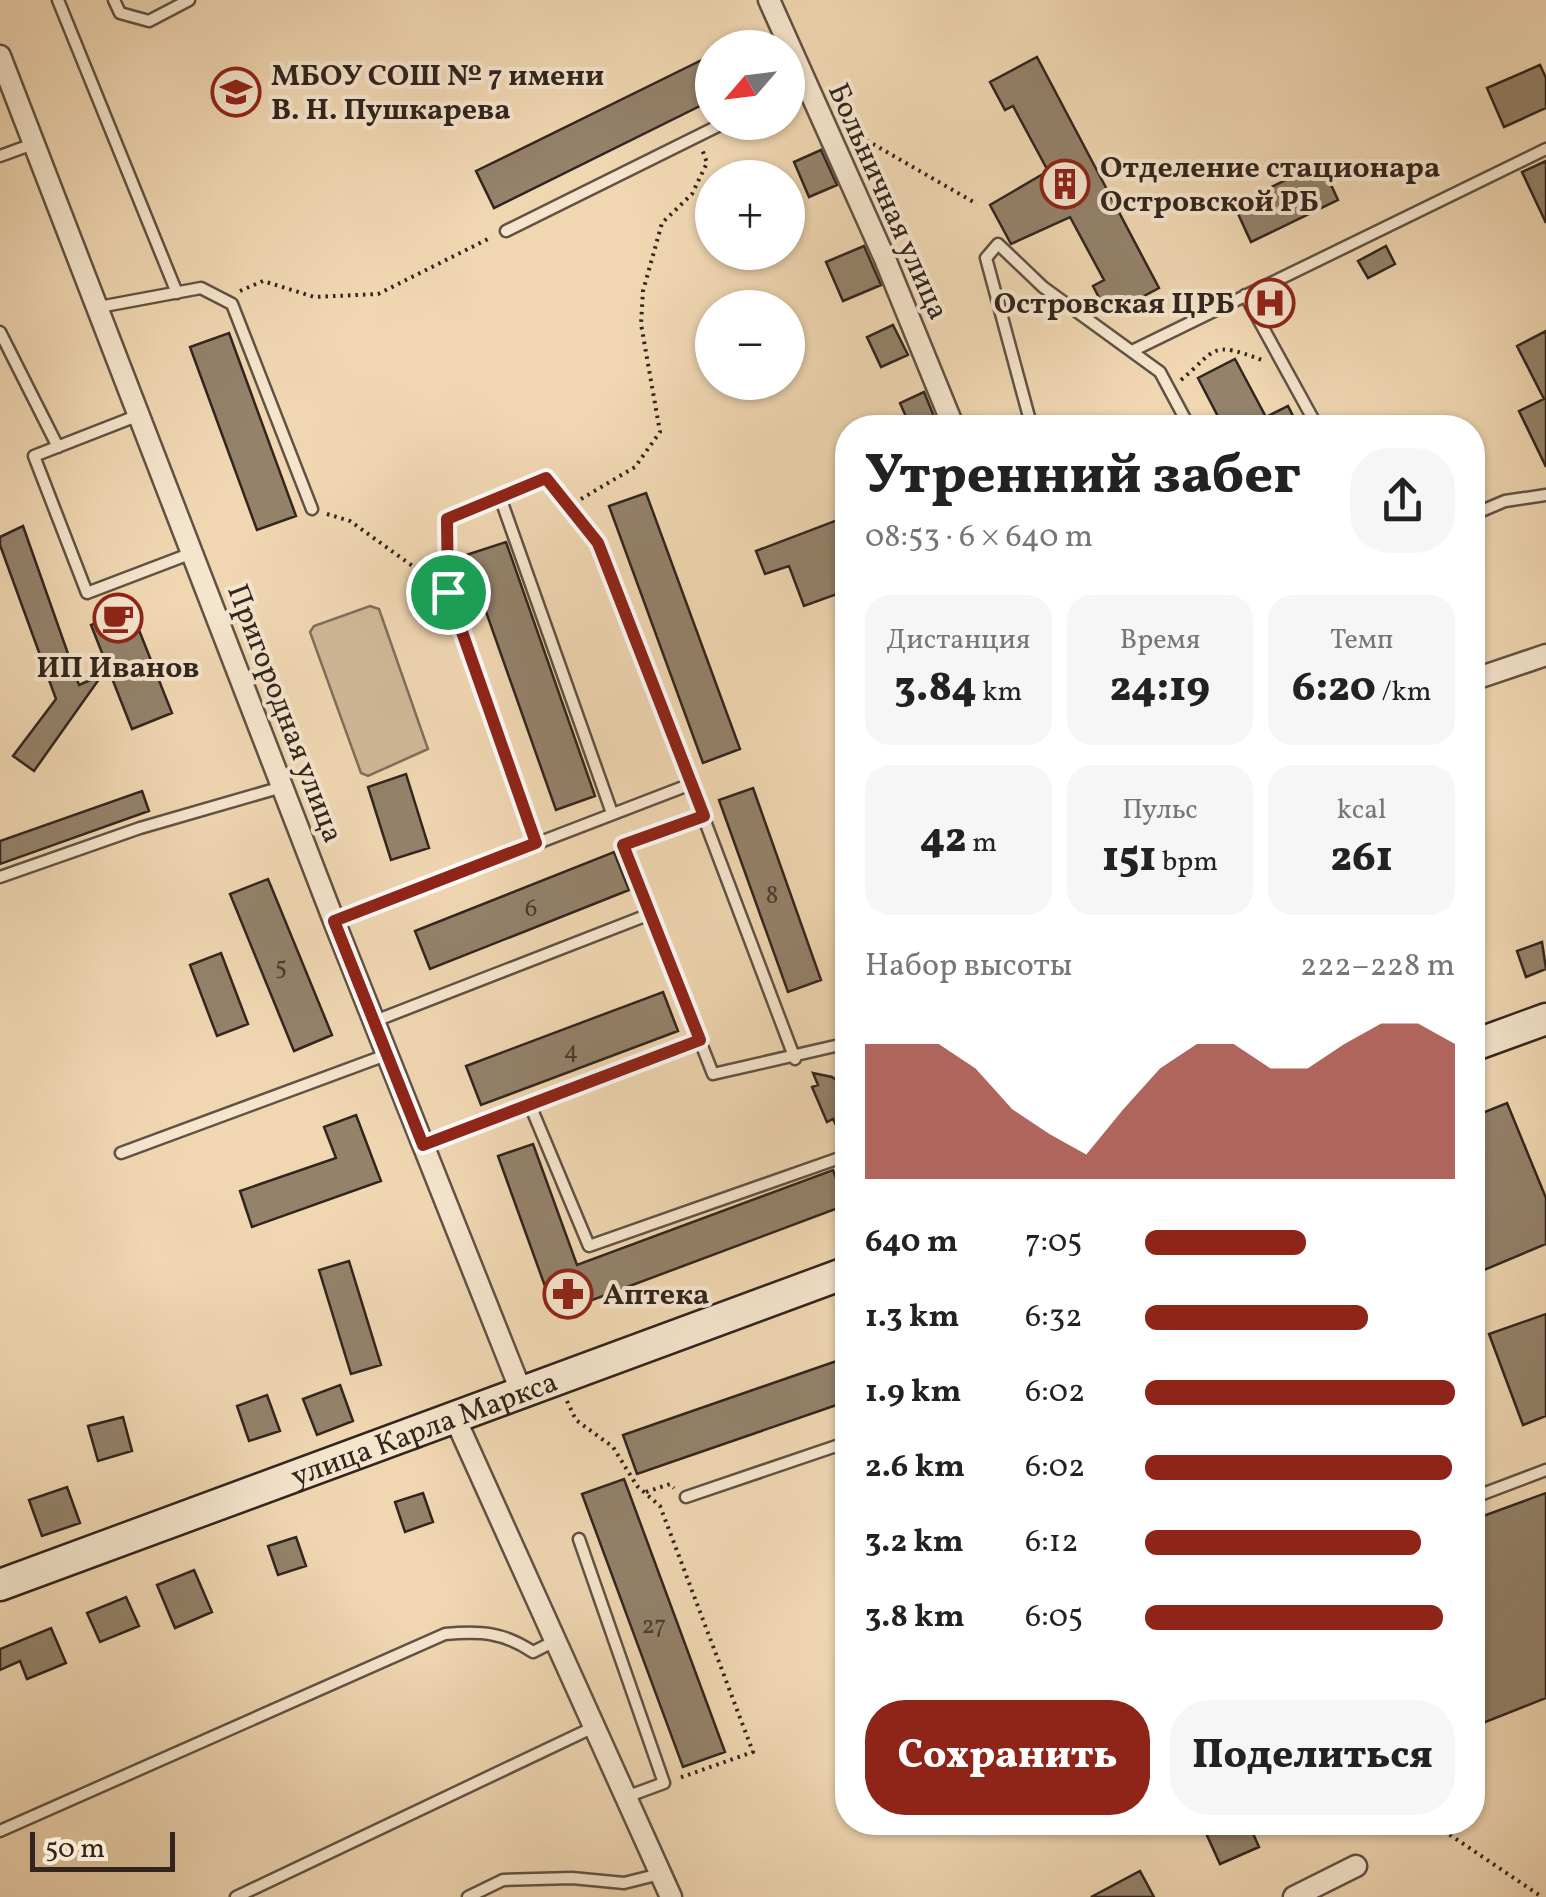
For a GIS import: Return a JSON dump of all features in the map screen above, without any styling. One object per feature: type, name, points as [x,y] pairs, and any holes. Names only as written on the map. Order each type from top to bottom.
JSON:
[{"type":"main road","points":[[1485,1042],[1544,1025]]},
{"type":"main road","name":"улица Карла Маркса","points":[[0,1585],[835,1277]]},
{"type":"street","name":"Больничная улица","points":[[769,0],[778,30]]},
{"type":"street","name":"Пригородная улица","points":[[0,56],[334,921],[521,1391]]},
{"type":"street","name":"Больничная улица","points":[[805,99],[818,114],[885,258],[949,415]]},
{"type":"street","points":[[1485,676],[1546,655]]},
{"type":"street","points":[[454,1416],[670,1897]]},
{"type":"street","points":[[1294,1897],[1356,1866]]},
{"type":"lane","points":[[58,0],[177,293]]},
{"type":"lane","points":[[114,0],[120,14],[148,21],[189,0]]},
{"type":"lane","points":[[506,230],[695,137]]},
{"type":"lane","points":[[0,156],[34,143]]},
{"type":"lane","points":[[1132,351],[1546,149]]},
{"type":"lane","points":[[1028,415],[986,258],[998,244],[1043,287],[1160,372],[1183,415]]},
{"type":"lane","points":[[99,308],[201,288],[232,304],[312,509]]},
{"type":"lane","points":[[1245,295],[1311,415]]},
{"type":"lane","points":[[1,334],[58,446]]},
{"type":"lane","points":[[140,415],[34,456],[87,593],[193,553]]},
{"type":"lane","points":[[536,843],[448,592],[447,519],[546,478],[598,543],[795,1058]]},
{"type":"lane","points":[[1485,509],[1505,501],[1546,495]]},
{"type":"lane","points":[[500,497],[612,813]]},
{"type":"lane","points":[[334,921],[691,784]]},
{"type":"lane","points":[[0,877],[140,828],[283,787]]},
{"type":"lane","points":[[704,816],[623,845],[713,1074],[795,1058],[835,1045]]},
{"type":"lane","points":[[374,1021],[650,914]]},
{"type":"lane","points":[[423,1145],[700,1040]]},
{"type":"lane","points":[[121,1153],[387,1055]]},
{"type":"lane","points":[[530,1105],[589,1246],[835,1160]]},
{"type":"lane","points":[[686,1497],[835,1446]]},
{"type":"lane","points":[[1485,1493],[1546,1470]]},
{"type":"lane","points":[[578,1538],[664,1783],[626,1797]]},
{"type":"lane","points":[[0,1831],[445,1634],[484,1630],[512,1638],[533,1652],[555,1640]]},
{"type":"lane","points":[[236,1897],[594,1727]]},
{"type":"lane","points":[[468,1897],[503,1880],[572,1878],[624,1882],[660,1874]]},
{"type":"path","points":[[818,114],[896,154],[978,204]]},
{"type":"path","points":[[568,506],[635,467],[660,432],[641,324],[643,291],[662,223],[692,194],[708,163],[699,140]]},
{"type":"path","points":[[220,298],[262,281],[314,297],[378,294],[506,230]]},
{"type":"path","points":[[1170,390],[1192,371],[1200,357],[1229,348],[1288,373]]},
{"type":"path","points":[[312,509],[350,520],[448,592]]},
{"type":"path","points":[[556,1378],[576,1420],[613,1447],[645,1493],[660,1506],[753,1752],[664,1783]]},
{"type":"path","points":[[645,1493],[670,1484],[686,1497]]},
{"type":"path","points":[[1450,1835],[1542,1897]]},
{"type":"shaded area","points":[[370,606],[379,609],[428,749],[368,776],[361,773],[310,632],[314,626]]},
{"type":"building","name":"Отделение стационара Островской РБ","points":[[1037,57],[1159,288],[1108,315],[1093,286],[1104,280],[1070,217],[1011,244],[990,205],[1048,171],[1013,106],[1005,110],[990,82]]},
{"type":"building","points":[[695,63],[695,108],[494,208],[476,171]]},
{"type":"building","points":[[1540,65],[1546,78],[1546,108],[1504,127],[1487,88]]},
{"type":"building","points":[[821,150],[837,185],[809,197],[805,160],[798,160]]},
{"type":"building","points":[[1546,161],[1546,223],[1522,172]]},
{"type":"building","points":[[1321,163],[1338,200],[1251,242],[1234,205]]},
{"type":"building","points":[[864,246],[881,285],[843,301],[826,262]]},
{"type":"building","points":[[1386,246],[1395,264],[1368,278],[1358,261]]},
{"type":"building","points":[[893,325],[908,355],[881,367],[867,337]]},
{"type":"building","points":[[1546,331],[1546,467],[1519,411],[1544,399],[1517,346]]},
{"type":"building","points":[[229,333],[296,516],[257,530],[190,347]]},
{"type":"building","points":[[1235,359],[1265,415],[1217,415],[1198,378]]},
{"type":"building","points":[[924,392],[933,415],[905,415],[900,403]]},
{"type":"building","points":[[1288,406],[1292,415],[1270,415]]},
{"type":"building","points":[[646,493],[740,749],[703,763],[609,506]]},
{"type":"building","points":[[835,521],[835,595],[804,606],[789,566],[765,574],[756,551]]},
{"type":"building","points":[[23,526],[79,685],[102,675],[34,771],[13,756],[56,699],[0,545],[0,537]]},
{"type":"building","points":[[506,542],[595,796],[556,810],[466,555]]},
{"type":"building","points":[[131,610],[172,713],[132,729],[91,625]]},
{"type":"building","points":[[406,774],[429,848],[391,860],[368,787]]},
{"type":"building","points":[[753,788],[821,980],[788,992],[719,800]]},
{"type":"building","points":[[142,791],[149,811],[0,864],[0,841]]},
{"type":"building","points":[[614,852],[629,890],[430,969],[415,931]]},
{"type":"building","points":[[268,879],[332,1035],[294,1051],[230,894]]},
{"type":"building","points":[[1542,942],[1546,969],[1526,977],[1517,951]]},
{"type":"building","points":[[221,953],[248,1024],[217,1036],[190,965]]},
{"type":"building","points":[[663,992],[678,1031],[481,1105],[466,1066]]},
{"type":"building","points":[[813,1073],[835,1079],[835,1123],[833,1119],[827,1122],[812,1087],[818,1085]]},
{"type":"building","points":[[1507,1103],[1546,1198],[1546,1244],[1485,1270],[1485,1112]]},
{"type":"building","points":[[356,1115],[381,1181],[252,1227],[240,1191],[336,1158],[324,1127]]},
{"type":"building","points":[[533,1144],[577,1265],[833,1170],[835,1209],[555,1314],[498,1156]]},
{"type":"building","points":[[349,1261],[381,1365],[351,1374],[319,1270]]},
{"type":"building","points":[[1546,1314],[1546,1416],[1523,1425],[1489,1334]]},
{"type":"building","points":[[835,1362],[835,1405],[637,1474],[623,1435]]},
{"type":"building","points":[[340,1385],[353,1421],[317,1435],[303,1399]]},
{"type":"building","points":[[267,1395],[280,1431],[249,1441],[237,1406]]},
{"type":"building","points":[[123,1417],[132,1451],[98,1461],[88,1426]]},
{"type":"building","points":[[624,1479],[725,1752],[683,1767],[582,1494]]},
{"type":"building","points":[[67,1487],[80,1523],[42,1536],[29,1500]]},
{"type":"building","points":[[423,1493],[433,1522],[405,1532],[395,1502]]},
{"type":"building","points":[[1546,1493],[1546,1698],[1485,1722],[1485,1515]]},
{"type":"building","points":[[296,1537],[306,1566],[278,1575],[268,1546]]},
{"type":"building","points":[[194,1570],[212,1612],[175,1628],[157,1585]]},
{"type":"building","points":[[126,1597],[139,1626],[100,1642],[87,1613]]},
{"type":"building","points":[[51,1628],[66,1663],[27,1679],[20,1661],[0,1670],[0,1649]]},
{"type":"building","points":[[1207,1835],[1254,1835],[1259,1847],[1220,1864]]},
{"type":"building","points":[[1140,1871],[1154,1897],[1091,1897]]},
{"type":"place","name":"МБОУ СОШ № 7 имени В. Н. Пушкарева","points":[[236,92]]},
{"type":"place","name":"Отделение стационара Островской РБ","points":[[1065,184]]},
{"type":"place","name":"Островская ЦРБ","points":[[1270,303]]},
{"type":"place","name":"ИП Иванов","points":[[118,618]]},
{"type":"place","name":"Аптека","points":[[568,1294]]},
{"type":"route","points":[[546,478],[598,543],[704,816],[623,845],[700,1040],[423,1145],[334,921],[536,843],[448,592],[447,519],[546,478]]}]
